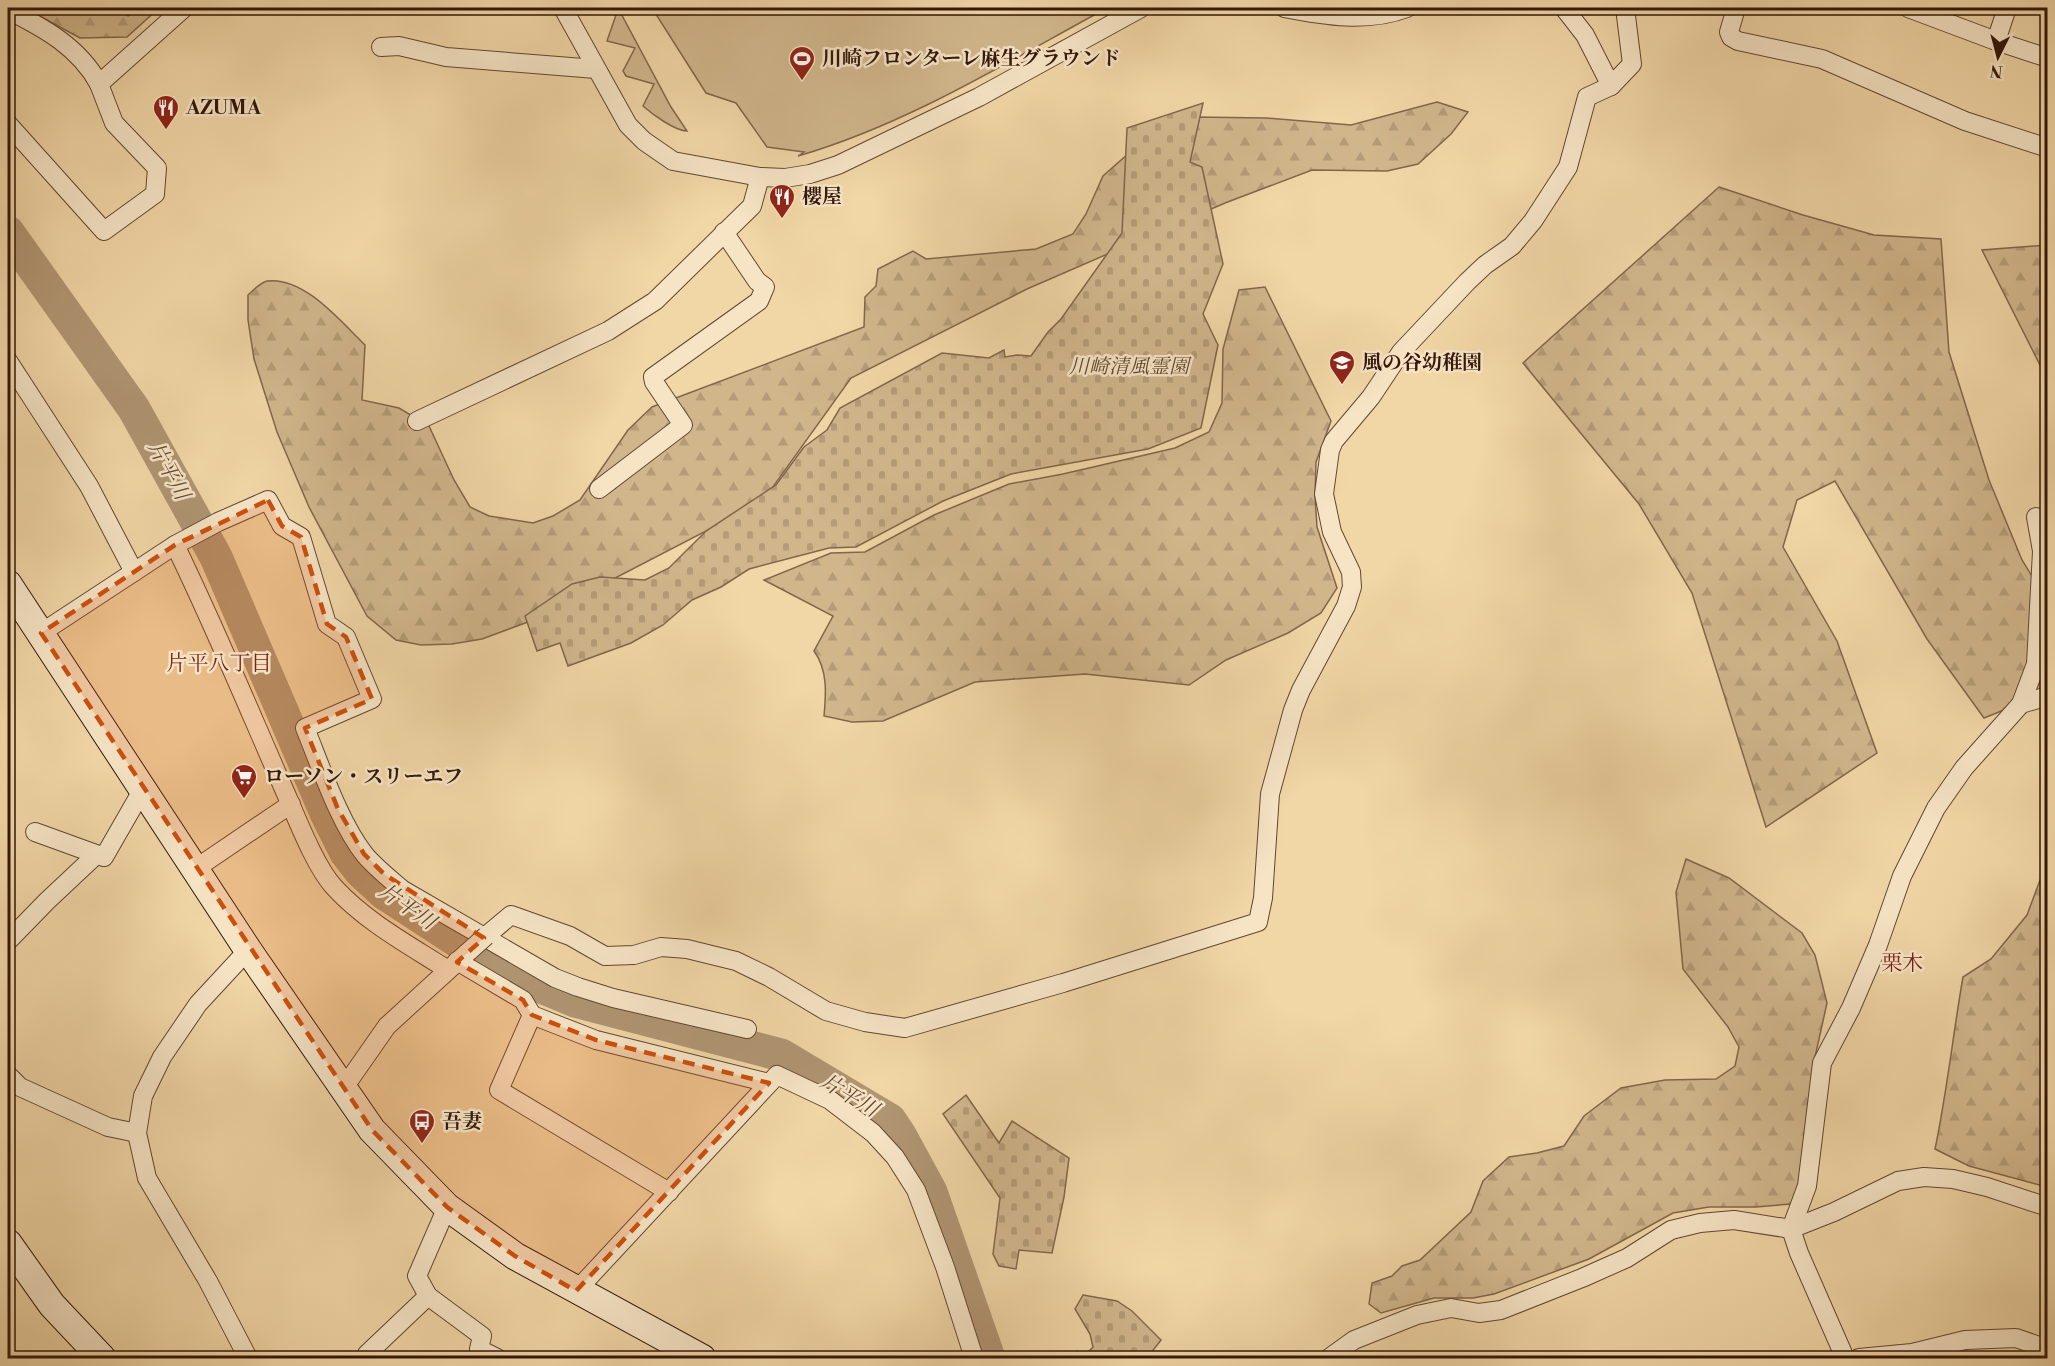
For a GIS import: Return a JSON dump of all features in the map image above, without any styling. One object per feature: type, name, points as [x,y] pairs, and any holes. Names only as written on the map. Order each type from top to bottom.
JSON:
[{"type":"main road","points":[[8,584],[248,950],[372,1130],[447,1207],[515,1256],[702,1359]]},
{"type":"main road","points":[[8,1243],[52,1305],[102,1359]]},
{"type":"street","points":[[99,84],[184,8]]},
{"type":"street","points":[[563,8],[628,125],[644,141],[673,160],[760,177],[810,174],[838,165],[979,97],[1141,8]]},
{"type":"street","points":[[1284,8],[1314,14],[1360,18],[1407,8]]},
{"type":"street","points":[[1564,8],[1585,35],[1611,86]]},
{"type":"street","points":[[343,1089],[387,1026],[511,915],[570,936],[605,956],[634,955],[661,947],[687,949],[736,961],[769,977],[825,1011],[865,1022],[905,1028],[1052,986],[1258,922],[1263,898],[1270,794],[1293,710],[1301,690],[1346,606],[1352,587],[1351,572],[1332,532],[1324,494],[1330,450],[1334,441],[1371,397],[1401,352],[1467,282],[1485,265],[1512,246],[1533,221],[1568,166],[1587,97],[1611,86],[1632,64],[1625,8]]},
{"type":"street","points":[[1736,8],[1729,32],[1731,37],[1738,41],[1822,58],[1965,121],[2048,148]]},
{"type":"street","points":[[1908,8],[2048,58]]},
{"type":"street","points":[[1996,41],[2007,8]]},
{"type":"street","points":[[8,10],[43,27],[77,53],[91,69],[114,123],[157,168],[155,194],[104,231],[8,124]]},
{"type":"street","points":[[381,47],[399,46],[446,57],[596,69]]},
{"type":"street","points":[[417,421],[608,331],[655,301],[752,206],[760,177]]},
{"type":"street","points":[[599,489],[683,425],[654,382],[653,376],[759,301],[765,287],[757,281],[724,232]]},
{"type":"street","points":[[8,361],[89,486],[134,572]]},
{"type":"street","points":[[41,633],[182,541],[268,500],[282,526],[301,537],[327,624],[346,637],[372,699],[305,728],[338,809],[364,854],[403,890],[555,978],[613,998],[747,1029]]},
{"type":"street","points":[[1845,1359],[1799,1253],[1791,1229],[1807,1186],[1822,1063],[1839,1035],[1878,945],[1902,876],[1936,808],[1971,760],[2021,704],[2036,664],[2042,551],[2036,517]]},
{"type":"street","points":[[182,541],[204,605],[316,857],[333,886],[362,915],[457,961],[523,1000],[532,1015],[596,1040],[769,1083]]},
{"type":"street","points":[[2021,704],[2048,696]]},
{"type":"street","points":[[36,832],[104,857],[143,789]]},
{"type":"street","points":[[195,869],[291,804]]},
{"type":"street","points":[[8,941],[96,855]]},
{"type":"street","points":[[248,950],[198,1004],[162,1057],[143,1096],[137,1133],[147,1178],[208,1281],[248,1359]]},
{"type":"street","points":[[532,1015],[499,1090],[669,1192]]},
{"type":"street","points":[[8,1075],[20,1088],[108,1127],[137,1133]]},
{"type":"street","points":[[576,1291],[777,1075],[830,1100],[873,1133],[895,1157],[916,1190],[945,1267],[974,1359]]},
{"type":"street","points":[[1329,1359],[1354,1340],[1417,1315],[1451,1308],[1479,1313],[1501,1310],[1628,1258],[1671,1230],[1700,1223],[1734,1220],[1791,1229],[1834,1212],[1898,1181],[1924,1177],[1953,1179],[1987,1187],[2048,1207]]},
{"type":"street","points":[[447,1207],[417,1276],[428,1296],[482,1336],[479,1349],[497,1359]]},
{"type":"street","points":[[365,1359],[367,1354],[428,1296]]},
{"type":"street","points":[[1859,1359],[1912,1353],[1965,1340],[2016,1338],[2048,1349]]},
{"type":"highlighted area","points":[[268,500],[282,526],[301,537],[327,624],[346,637],[372,699],[305,728],[338,809],[364,854],[384,874],[484,938],[457,962],[523,1000],[532,1015],[596,1040],[769,1083],[576,1291],[515,1256],[447,1207],[372,1130],[41,633],[175,545]]},
{"type":"green space","points":[[25,8],[121,8],[128,16],[137,8],[159,8],[127,37],[80,38]]},
{"type":"green space","points":[[602,8],[618,8],[671,107],[687,131],[670,125],[643,106],[654,84],[626,76],[623,71],[635,48],[607,41],[616,15]]},
{"type":"green space","name":"川崎フロンターレ麻生グラウンド","points":[[652,8],[1107,8],[918,109],[839,143],[798,156],[804,152],[767,147],[736,103],[706,93]]},
{"type":"green space","points":[[1437,102],[1468,112],[1451,134],[1418,164],[1387,171],[1312,170],[1225,203],[1027,289],[851,378],[762,502],[536,619],[482,639],[452,644],[421,645],[396,640],[367,616],[309,507],[277,432],[254,359],[248,320],[248,295],[267,281],[281,281],[308,293],[321,302],[365,345],[362,400],[399,408],[429,426],[454,480],[470,507],[489,516],[533,523],[553,516],[580,500],[628,430],[652,407],[864,327],[865,297],[876,286],[878,269],[913,251],[926,259],[1036,249],[1073,234],[1086,214],[1103,176],[1136,147],[1195,117],[1266,118],[1351,125]]},
{"type":"green space","name":"川崎清風霊園","points":[[1203,103],[1190,162],[1202,167],[1223,264],[1203,314],[1218,345],[1201,428],[1148,449],[1011,474],[943,501],[856,547],[829,548],[749,569],[721,587],[692,600],[663,625],[631,643],[568,666],[560,643],[537,651],[525,616],[572,584],[600,577],[645,580],[669,568],[706,531],[776,485],[804,447],[827,430],[840,408],[942,353],[989,358],[1004,350],[1005,357],[1031,356],[1048,332],[1061,319],[1122,233],[1127,128]]},
{"type":"green space","points":[[1719,187],[1803,215],[1874,235],[1941,239],[1949,352],[1989,480],[2022,560],[2047,601],[2047,682],[2026,701],[1984,718],[1927,639],[1835,481],[1797,500],[1783,547],[1837,641],[1877,753],[1766,827],[1692,593],[1639,504],[1523,363]]},
{"type":"green space","points":[[2048,245],[2047,379],[1982,250]]},
{"type":"green space","points":[[1265,287],[1331,421],[1316,462],[1315,497],[1317,527],[1337,588],[1321,613],[1288,633],[1226,660],[1189,685],[1085,674],[975,682],[883,721],[852,722],[824,716],[824,674],[814,651],[833,616],[764,580],[831,553],[865,552],[934,515],[1009,484],[1175,448],[1209,432],[1222,403],[1223,349],[1239,290]]},
{"type":"green space","points":[[1686,859],[1729,878],[1802,933],[1815,955],[1827,1003],[1813,1066],[1804,1170],[1791,1204],[1709,1207],[1673,1213],[1589,1259],[1494,1294],[1473,1298],[1434,1298],[1381,1313],[1369,1304],[1372,1283],[1392,1276],[1402,1266],[1420,1260],[1471,1212],[1483,1181],[1509,1157],[1564,1146],[1584,1116],[1621,1088],[1665,1080],[1716,1079],[1735,1066],[1739,1047],[1728,1027],[1683,969],[1676,892]]},
{"type":"green space","points":[[2047,871],[2047,1187],[1969,1166],[1935,1149],[1963,977],[1991,959],[2027,915],[2040,880]]},
{"type":"green space","points":[[966,1095],[999,1143],[1012,1121],[1069,1158],[1064,1197],[1052,1253],[1019,1250],[1016,1269],[999,1266],[993,1254],[1000,1198],[943,1114]]},
{"type":"green space","points":[[1083,1295],[1117,1301],[1132,1311],[1161,1340],[1147,1358],[1071,1358],[1077,1351],[1084,1356],[1093,1347],[1090,1334],[1075,1309]]},
{"type":"waterway","name":"片平川","points":[[8,232],[134,409],[216,557],[326,813],[346,853],[361,872],[385,894],[503,971],[575,1001],[781,1055],[890,1120],[931,1192],[989,1358]]},
{"type":"place","name":"川崎フロンターレ麻生グラウンド","points":[[802,82]]},
{"type":"place","name":"AZUMA","points":[[166,131]]},
{"type":"place","name":"櫻屋","points":[[782,220]]},
{"type":"place","name":"風の谷幼稚園","points":[[1342,386]]},
{"type":"place","name":"ローソン・スリーエフ","points":[[244,800]]},
{"type":"place","name":"吾妻","points":[[422,1145]]},
{"type":"district","name":"片平八丁目","points":[[219,664]]},
{"type":"district","name":"栗木","points":[[1902,964]]}]
